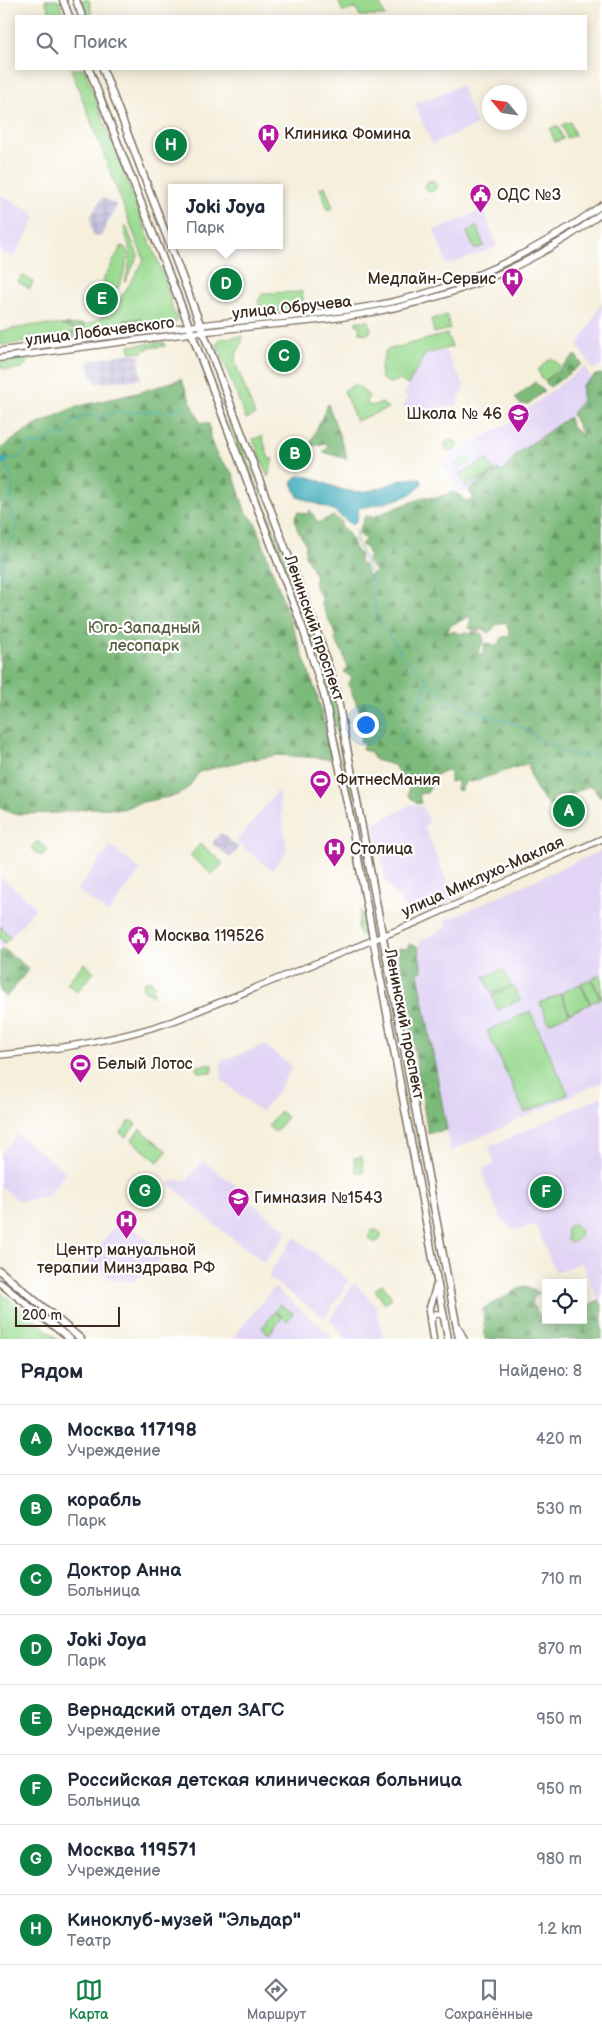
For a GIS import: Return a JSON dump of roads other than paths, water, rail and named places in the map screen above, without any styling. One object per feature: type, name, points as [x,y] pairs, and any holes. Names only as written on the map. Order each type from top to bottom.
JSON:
[{"type":"main road","points":[[63,0],[69,15]]},
{"type":"main road","points":[[76,0],[82,15]]},
{"type":"main road","name":"Ленинский проспект","points":[[89,70],[190,330],[322,687],[374,938],[448,1339]]},
{"type":"main road","name":"Ленинский проспект","points":[[102,70],[168,240]]},
{"type":"main road","name":"улица Обручева","points":[[202,328],[354,309],[438,290],[517,258],[561,233],[602,205]]},
{"type":"main road","name":"улица Обручева","points":[[202,328],[356,315],[439,297],[492,277],[541,254],[602,213]]},
{"type":"main road","name":"Ленинский проспект","points":[[171,249],[328,662],[342,716],[459,1339]]},
{"type":"main road","name":"улица Лобачевского","points":[[0,358],[202,328]]},
{"type":"main road","name":"улица Лобачевского","points":[[0,351],[190,330]]},
{"type":"main road","name":"улица Миклухо-Маклая","points":[[0,1054],[76,1046],[167,1023],[269,983],[602,839]]},
{"type":"main road","points":[[0,1271],[81,1339]]},
{"type":"main road","points":[[433,1339],[429,1309],[438,1280]]},
{"type":"main road","points":[[0,1283],[70,1339]]},
{"type":"main road","points":[[430,1322],[432,1316],[436,1313],[442,1315],[445,1320]]},
{"type":"main road","points":[[456,1322],[464,1339]]},
{"type":"water","points":[[303,475],[334,487],[358,492],[374,490],[405,479],[420,478],[422,481],[420,487],[405,496],[359,508],[357,520],[352,525],[333,510],[298,497],[292,483],[296,477]]},
{"type":"waterway","points":[[0,580],[4,556],[17,528],[17,523],[11,517],[12,479],[4,461],[21,457],[30,444],[47,443],[51,436],[66,435],[70,424],[87,415],[103,417],[117,411],[128,413],[144,411],[167,412],[182,406]]},
{"type":"waterway","points":[[356,529],[356,540],[372,577],[377,618],[402,655],[444,696],[464,708],[519,725],[542,741],[570,755],[591,755],[602,758]]},
{"type":"waterway","points":[[395,746],[414,715],[426,680]]},
{"type":"place","name":"Киноклуб-музей \"Эльдар\"","points":[[171,145]]},
{"type":"place","name":"Клиника Фомина","points":[[268,153]]},
{"type":"place","name":"ОДС №3","points":[[481,214]]},
{"type":"place","name":"Joki Joya","points":[[226,284]]},
{"type":"place","name":"Медлайн-Сервис","points":[[512,298]]},
{"type":"place","name":"Вернадский отдел ЗАГС","points":[[102,299]]},
{"type":"place","name":"Доктор Анна","points":[[284,356]]},
{"type":"place","name":"Школа № 46","points":[[518,433]]},
{"type":"place","name":"корабль","points":[[295,454]]},
{"type":"place","name":"ФитнесМания","points":[[320,799]]},
{"type":"place","name":"Москва 117198","points":[[569,811]]},
{"type":"place","name":"Столица","points":[[334,868]]},
{"type":"place","name":"Москва 119526","points":[[138,955]]},
{"type":"place","name":"Белый Лотос","points":[[81,1083]]},
{"type":"place","name":"Москва 119571","points":[[145,1191]]},
{"type":"place","name":"Российская детская клиническая больница","points":[[546,1192]]},
{"type":"place","name":"Гимназия №1543","points":[[238,1217]]},
{"type":"place","name":"Центр мануальной терапии Минздрава РФ","points":[[126,1240]]},
{"type":"park label","name":"Юго-Западный лесопарк","points":[[144,637]]}]
